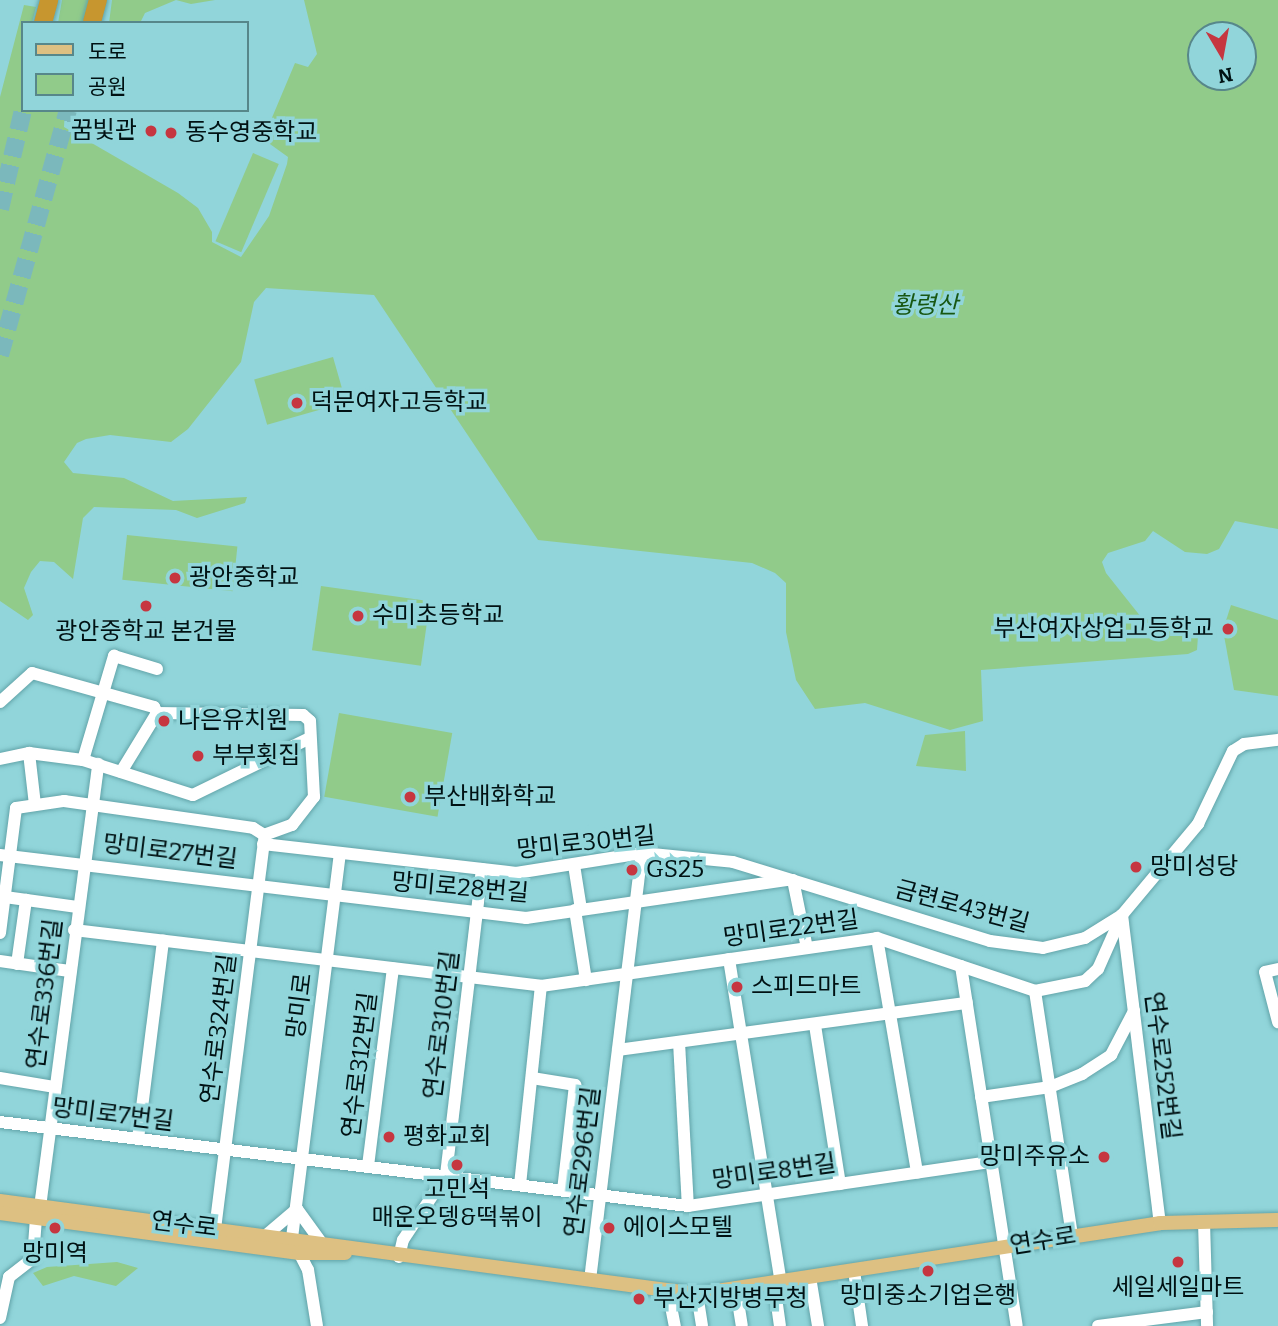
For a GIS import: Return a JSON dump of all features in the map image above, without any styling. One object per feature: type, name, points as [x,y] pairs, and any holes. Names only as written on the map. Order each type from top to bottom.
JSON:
[{"type":"highway","points":[[44,21],[49,0]]},
{"type":"highway","points":[[92,21],[98,0]]},
{"type":"main road","name":"연수로","points":[[0,1201],[38,1212],[299,1253],[368,1253]]},
{"type":"main road","name":"연수로","points":[[0,1213],[38,1212],[215,1229],[321,1242],[368,1253],[697,1294],[1160,1223],[1278,1220]]},
{"type":"street","points":[[83,760],[114,656],[157,669]]},
{"type":"street","points":[[0,702],[32,673],[154,707],[158,713]]},
{"type":"street","points":[[158,713],[303,715],[310,720],[314,797],[292,825],[263,840]]},
{"type":"street","points":[[121,772],[158,713]]},
{"type":"street","points":[[0,759],[29,753],[83,760],[193,795],[310,738]]},
{"type":"street","name":"금련로43번길","points":[[793,880],[1009,946],[1063,945],[1085,938],[1122,915],[1198,824],[1233,751],[1244,744],[1278,740]]},
{"type":"street","points":[[29,753],[35,804]]},
{"type":"street","name":"연수로336번길","points":[[3,1291],[9,1276],[33,1258],[97,764]]},
{"type":"street","points":[[0,933],[5,897],[5,855],[16,808],[35,804],[92,805],[253,828],[263,840],[340,855]]},
{"type":"street","name":"연수로324번길","points":[[215,1229],[263,840]]},
{"type":"street","name":"망미로30번길","points":[[340,855],[383,854],[516,873],[642,853],[733,862],[793,880]]},
{"type":"street","name":"연수로296번길","points":[[590,1280],[642,853]]},
{"type":"street","name":"망미로27번길","points":[[5,855],[258,883],[335,896]]},
{"type":"street","name":"망미로","points":[[292,1238],[340,855]]},
{"type":"street","points":[[574,865],[586,980]]},
{"type":"street","name":"연수로310번길","points":[[399,1257],[403,1240],[446,1175],[482,869]]},
{"type":"street","points":[[793,880],[807,948]]},
{"type":"street","name":"망미로28번길","points":[[335,896],[526,918],[793,880]]},
{"type":"street","name":"연수로336번길","points":[[5,897],[77,907]]},
{"type":"street","points":[[17,964],[26,900]]},
{"type":"street","name":"망미로22번길","points":[[74,930],[541,986],[877,938],[1035,991],[1085,981],[1098,969],[1122,915]]},
{"type":"street","name":"연수로252번길","points":[[1122,915],[1160,1223]]},
{"type":"street","points":[[877,938],[917,1173]]},
{"type":"street","points":[[138,1139],[163,941]]},
{"type":"street","points":[[729,959],[765,1195],[780,1326]]},
{"type":"street","points":[[0,961],[69,971]]},
{"type":"street","points":[[961,966],[1017,1326]]},
{"type":"street","name":"연수로312번길","points":[[368,1166],[393,969]]},
{"type":"street","points":[[1278,969],[1265,972],[1278,1022]]},
{"type":"street","points":[[520,1185],[541,986]]},
{"type":"street","points":[[1035,991],[1072,1237]]},
{"type":"street","points":[[618,1050],[967,1003]]},
{"type":"street","points":[[981,1097],[1049,1087],[1082,1074],[1111,1055],[1134,1011]]},
{"type":"street","points":[[815,1025],[841,1184]]},
{"type":"street","points":[[680,1042],[688,1206]]},
{"type":"street","name":"연수로336번길","points":[[0,1078],[55,1087]]},
{"type":"street","points":[[532,1078],[575,1085],[563,1190]]},
{"type":"street","name":"망미로7번길","points":[[0,1122],[304,1158]]},
{"type":"street","name":"망미로8번길","points":[[304,1158],[688,1206],[991,1162]]},
{"type":"street","points":[[265,1236],[297,1209],[321,1242]]},
{"type":"street","points":[[1205,1222],[1208,1326]]},
{"type":"street","points":[[292,1238],[308,1270],[317,1326]]},
{"type":"street","points":[[853,1271],[862,1326]]},
{"type":"street","points":[[810,1277],[818,1326]]},
{"type":"street","points":[[736,1289],[742,1326]]},
{"type":"street","points":[[0,1318],[3,1291]]},
{"type":"street","points":[[668,1291],[676,1326]]},
{"type":"street","points":[[697,1294],[702,1326]]},
{"type":"street","points":[[1098,1326],[1207,1312]]},
{"type":"green space","points":[[62,0],[91,0],[86,21],[58,21]]},
{"type":"green space","points":[[112,0],[176,0],[145,13],[141,21],[109,21]]},
{"type":"green space","points":[[176,0],[215,0],[191,4]]},
{"type":"green space","name":"황령산","points":[[304,0],[1278,0],[1278,529],[1235,521],[1219,549],[1207,554],[1185,552],[1153,531],[1145,541],[1108,553],[1102,562],[1106,573],[1141,617],[1198,636],[1197,650],[1188,654],[981,670],[983,721],[950,730],[865,703],[815,709],[796,680],[786,632],[786,583],[775,573],[752,563],[538,540],[374,295],[266,288],[254,302],[241,362],[188,429],[171,442],[110,435],[86,439],[77,443],[64,462],[73,473],[124,478],[173,501],[247,497],[245,503],[197,518],[176,510],[94,507],[83,518],[73,579],[54,562],[40,561],[31,572],[24,588],[33,615],[28,620],[0,601],[0,97],[24,5],[36,7],[32,21],[21,21],[21,112],[65,112],[64,127],[178,193],[198,208],[212,232],[212,242],[241,257],[269,216],[287,164],[288,157],[263,139],[295,63],[308,67],[317,54]]},
{"type":"green space","points":[[253,153],[279,164],[241,252],[215,241]]},
{"type":"green space","points":[[333,357],[346,402],[267,425],[254,380]]},
{"type":"green space","points":[[127,535],[237,547],[233,591],[122,580]]},
{"type":"green space","points":[[321,586],[430,601],[421,666],[312,650]]},
{"type":"green space","points":[[1231,605],[1278,620],[1278,696],[1234,690],[1223,630]]},
{"type":"green space","points":[[339,713],[452,733],[437,817],[324,797]]},
{"type":"green space","points":[[965,731],[966,771],[916,766],[925,735]]},
{"type":"green space","points":[[117,1262],[138,1268],[116,1286],[74,1276],[43,1286],[33,1273],[47,1267]]},
{"type":"tunnel","points":[[0,209],[23,112]]},
{"type":"tunnel","points":[[0,355],[67,112]]},
{"type":"place","name":"꿈빛관","points":[[151,131]]},
{"type":"place","name":"동수영중학교","points":[[171,133]]},
{"type":"place","name":"덕문여자고등학교","points":[[297,403]]},
{"type":"place","name":"광안중학교","points":[[175,578]]},
{"type":"place","name":"광안중학교 본건물","points":[[146,606]]},
{"type":"place","name":"수미초등학교","points":[[358,616]]},
{"type":"place","name":"부산여자상업고등학교","points":[[1228,629]]},
{"type":"place","name":"나은유치원","points":[[164,721]]},
{"type":"place","name":"부부횟집","points":[[198,756]]},
{"type":"place","name":"부산배화학교","points":[[410,797]]},
{"type":"place","name":"망미성당","points":[[1136,867]]},
{"type":"place","name":"GS25","points":[[632,870]]},
{"type":"place","name":"스피드마트","points":[[737,987]]},
{"type":"place","name":"평화교회","points":[[389,1137]]},
{"type":"place","name":"망미주유소","points":[[1104,1157]]},
{"type":"place","name":"고민석 매운오뎅&떡볶이","points":[[457,1165]]},
{"type":"place","name":"망미역","points":[[55,1228]]},
{"type":"place","name":"에이스모텔","points":[[609,1228]]},
{"type":"place","name":"세일세일마트","points":[[1178,1262]]},
{"type":"place","name":"망미중소기업은행","points":[[928,1271]]},
{"type":"place","name":"부산지방병무청","points":[[639,1299]]}]
